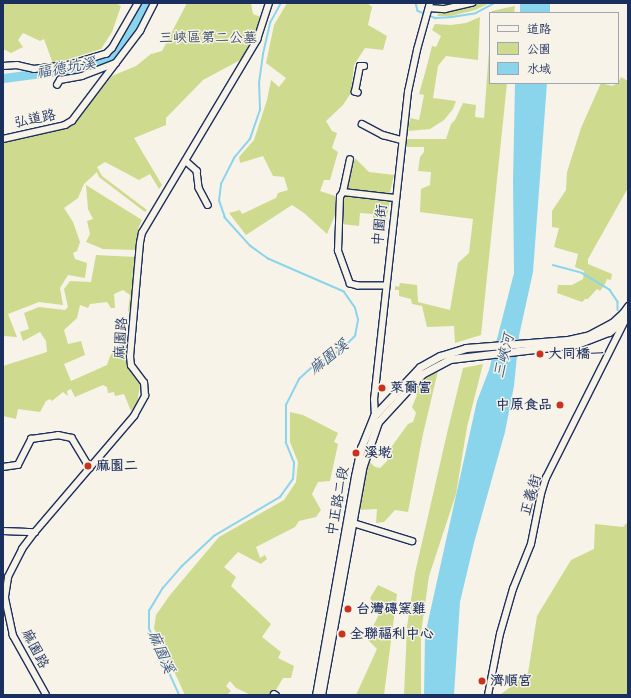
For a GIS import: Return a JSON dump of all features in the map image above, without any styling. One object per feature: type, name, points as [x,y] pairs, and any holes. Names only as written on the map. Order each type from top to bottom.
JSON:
[{"type":"main road","points":[[626,316],[628,306]]},
{"type":"main road","name":"中正路二段","points":[[316,695],[361,448],[376,419],[420,368],[432,360],[455,354],[568,340],[589,335],[626,316]]},
{"type":"main road","name":"中正路二段","points":[[321,695],[363,465],[376,419]]},
{"type":"street","points":[[3,66],[17,65],[34,69],[69,66],[106,54],[112,48],[138,3]]},
{"type":"street","name":"弘道路","points":[[3,139],[65,125],[72,121],[140,31],[154,3]]},
{"type":"street","name":"麻園路","points":[[46,695],[13,636],[5,597],[5,590],[12,567],[35,532],[134,416],[145,396],[144,383],[131,366],[130,357],[140,243],[146,225],[257,40],[269,3]]},
{"type":"street","points":[[429,5],[445,8],[472,3]]},
{"type":"street","name":"中園街","points":[[376,419],[374,400],[395,198],[408,92],[429,5]]},
{"type":"street","points":[[57,85],[60,80],[82,76],[116,63]]},
{"type":"street","points":[[358,93],[355,92],[360,66],[364,66]]},
{"type":"street","points":[[362,124],[383,135],[402,140]]},
{"type":"street","points":[[186,160],[197,171],[200,188],[208,205]]},
{"type":"street","points":[[350,160],[343,192],[340,197],[338,251],[350,284],[358,286],[386,286]]},
{"type":"street","points":[[343,192],[395,198]]},
{"type":"street","name":"正義街","points":[[488,695],[500,634],[513,589],[530,544],[542,488],[626,316]]},
{"type":"street","points":[[3,467],[18,465],[31,439],[58,435],[72,438],[90,468]]},
{"type":"street","points":[[353,523],[412,541]]},
{"type":"street","points":[[3,531],[35,532]]},
{"type":"green space","points":[[3,3],[115,3],[121,6],[112,32],[101,49],[53,64],[44,39],[40,41],[23,33],[18,40],[23,47],[11,53],[3,49]]},
{"type":"green space","name":"三峽區第二公墓","points":[[187,3],[251,3],[253,14],[261,17],[257,34],[244,58],[203,80],[166,118],[166,125],[134,138],[162,185],[159,189],[150,174],[139,180],[105,162],[97,167],[102,176],[147,210],[145,212],[99,177],[97,172],[84,184],[78,198],[64,208],[73,222],[80,242],[77,251],[73,253],[75,259],[87,263],[85,278],[68,275],[60,288],[63,305],[39,302],[8,314],[17,337],[3,336],[3,143],[14,138],[46,133],[72,126],[112,76],[136,66],[151,54],[162,51]]},
{"type":"green space","points":[[287,3],[367,3],[372,7],[368,25],[387,36],[383,50],[365,48],[354,65],[351,93],[343,105],[326,121],[332,131],[337,133],[332,148],[338,152],[330,180],[324,180],[320,191],[335,196],[335,215],[327,234],[304,213],[292,205],[246,235],[229,213],[240,210],[242,214],[276,198],[278,193],[288,190],[284,177],[273,176],[263,156],[240,163],[239,157],[254,140],[267,100],[271,80],[279,87],[286,78],[266,63],[274,25]]},
{"type":"green space","points":[[434,3],[490,3],[475,10],[451,16],[437,16],[441,7],[433,5]]},
{"type":"green space","points":[[515,6],[514,12],[492,11]]},
{"type":"green space","points":[[480,17],[478,60],[446,56],[438,66],[433,98],[456,101],[453,109],[444,120],[430,129],[408,131],[410,118],[419,120],[424,95],[419,94],[432,46],[436,47],[441,36],[432,30],[435,24],[451,25],[466,23]]},
{"type":"green space","points":[[489,50],[489,84],[507,84],[481,335],[455,343],[454,326],[427,327],[422,306],[412,304],[411,299],[399,296],[399,290],[395,290],[395,286],[399,287],[400,283],[417,285],[418,302],[450,310],[458,263],[469,253],[473,219],[420,212],[421,189],[430,185],[431,172],[418,171],[420,157],[424,152],[424,147],[406,147],[407,139],[446,139],[451,124],[455,120],[463,103],[476,105],[475,117],[484,118]]},
{"type":"green space","points":[[621,77],[628,81],[628,188],[588,259],[588,264],[612,274],[611,280],[607,279],[600,291],[597,289],[588,299],[585,299],[582,302],[557,293],[558,285],[572,285],[583,279],[584,271],[575,267],[578,254],[554,247],[559,228],[552,227],[552,211],[566,190],[567,172],[581,128],[601,84],[612,86],[619,84]]},
{"type":"green space","points":[[355,158],[369,172],[394,175],[389,196],[347,190]]},
{"type":"green space","points":[[86,185],[142,220],[138,229],[136,250],[103,249],[86,242],[90,234],[87,221],[93,219],[88,209]]},
{"type":"green space","points":[[344,196],[390,200],[386,222],[373,221],[373,214],[360,213],[359,226],[341,224]]},
{"type":"green space","points":[[96,255],[135,257],[131,312],[128,311],[130,295],[123,290],[114,294],[115,308],[111,308],[107,302],[90,304],[88,308],[80,305],[77,318],[64,330],[68,344],[81,341],[85,355],[64,364],[71,381],[107,365],[110,356],[123,340],[127,345],[127,367],[140,385],[137,404],[131,411],[124,394],[115,396],[114,392],[108,393],[107,387],[103,385],[75,397],[71,389],[67,391],[68,396],[63,392],[52,401],[50,399],[46,401],[40,412],[18,409],[16,419],[3,416],[3,366],[47,352],[46,341],[40,332],[23,341],[20,332],[29,329],[24,313],[39,307],[65,310],[68,307],[64,289],[70,281],[91,282]]},
{"type":"green space","points":[[483,364],[467,427],[456,494],[429,576],[421,633],[421,695],[404,695],[407,627],[415,573],[448,429],[463,368]]},
{"type":"green space","points":[[438,371],[423,434],[408,512],[395,510],[384,522],[376,523],[377,509],[359,510],[369,461],[375,467],[380,468],[387,461],[388,456],[381,457],[384,451],[387,453],[408,424],[413,422],[416,413],[412,407],[417,395],[414,390],[428,377]]},
{"type":"green space","points":[[290,412],[303,415],[338,433],[334,442],[338,444],[330,481],[318,482],[312,494],[321,510],[316,517],[299,521],[295,527],[256,547],[260,558],[265,555],[267,559],[261,564],[238,552],[224,567],[236,577],[231,586],[271,624],[262,637],[281,652],[278,658],[294,666],[291,678],[283,678],[273,695],[251,695],[236,688],[230,681],[226,686],[231,691],[227,695],[185,695],[154,628],[156,615],[170,595],[219,537],[284,500],[296,482],[298,462],[290,442]]},
{"type":"green space","points":[[628,522],[628,695],[500,695],[528,673],[537,616],[571,560],[594,549],[595,524],[623,527]]},
{"type":"green space","points":[[378,585],[397,594],[384,695],[356,695],[377,649],[367,639],[380,612],[370,598]]},
{"type":"water","points":[[520,3],[550,3],[550,12],[520,12]]},
{"type":"water","name":"三峽河","points":[[515,84],[547,84],[533,272],[519,336],[514,386],[505,432],[474,543],[460,602],[454,695],[424,695],[425,635],[477,401],[489,370],[514,273],[513,182]]},
{"type":"waterway","name":"福德坑溪","points":[[3,78],[95,66],[115,55],[146,3]]},
{"type":"waterway","name":"麻園溪","points":[[179,695],[149,629],[149,611],[163,588],[181,567],[214,536],[280,497],[293,479],[294,463],[286,443],[286,405],[299,379],[310,369],[341,350],[355,336],[358,320],[355,308],[344,292],[268,259],[250,246],[225,218],[219,201],[221,184],[234,158],[250,139],[260,110],[259,83],[263,54],[270,23],[281,3]]},
{"type":"waterway","name":"麻園溪","points":[[416,3],[418,11],[426,14]]},
{"type":"waterway","name":"麻園溪","points":[[429,15],[435,18],[476,13],[495,3]]},
{"type":"waterway","points":[[553,265],[582,273],[610,290],[618,302],[618,310]]},
{"type":"place","name":"大同橋一","points":[[540,354]]},
{"type":"place","name":"萊爾富","points":[[382,388]]},
{"type":"place","name":"中原食品","points":[[560,405]]},
{"type":"place","name":"溪墘","points":[[356,453]]},
{"type":"place","name":"麻園二","points":[[88,466]]},
{"type":"place","name":"台灣磚窯雞","points":[[348,609]]},
{"type":"place","name":"全聯福利中心","points":[[342,634]]},
{"type":"place","name":"濟順宮","points":[[482,681]]}]
